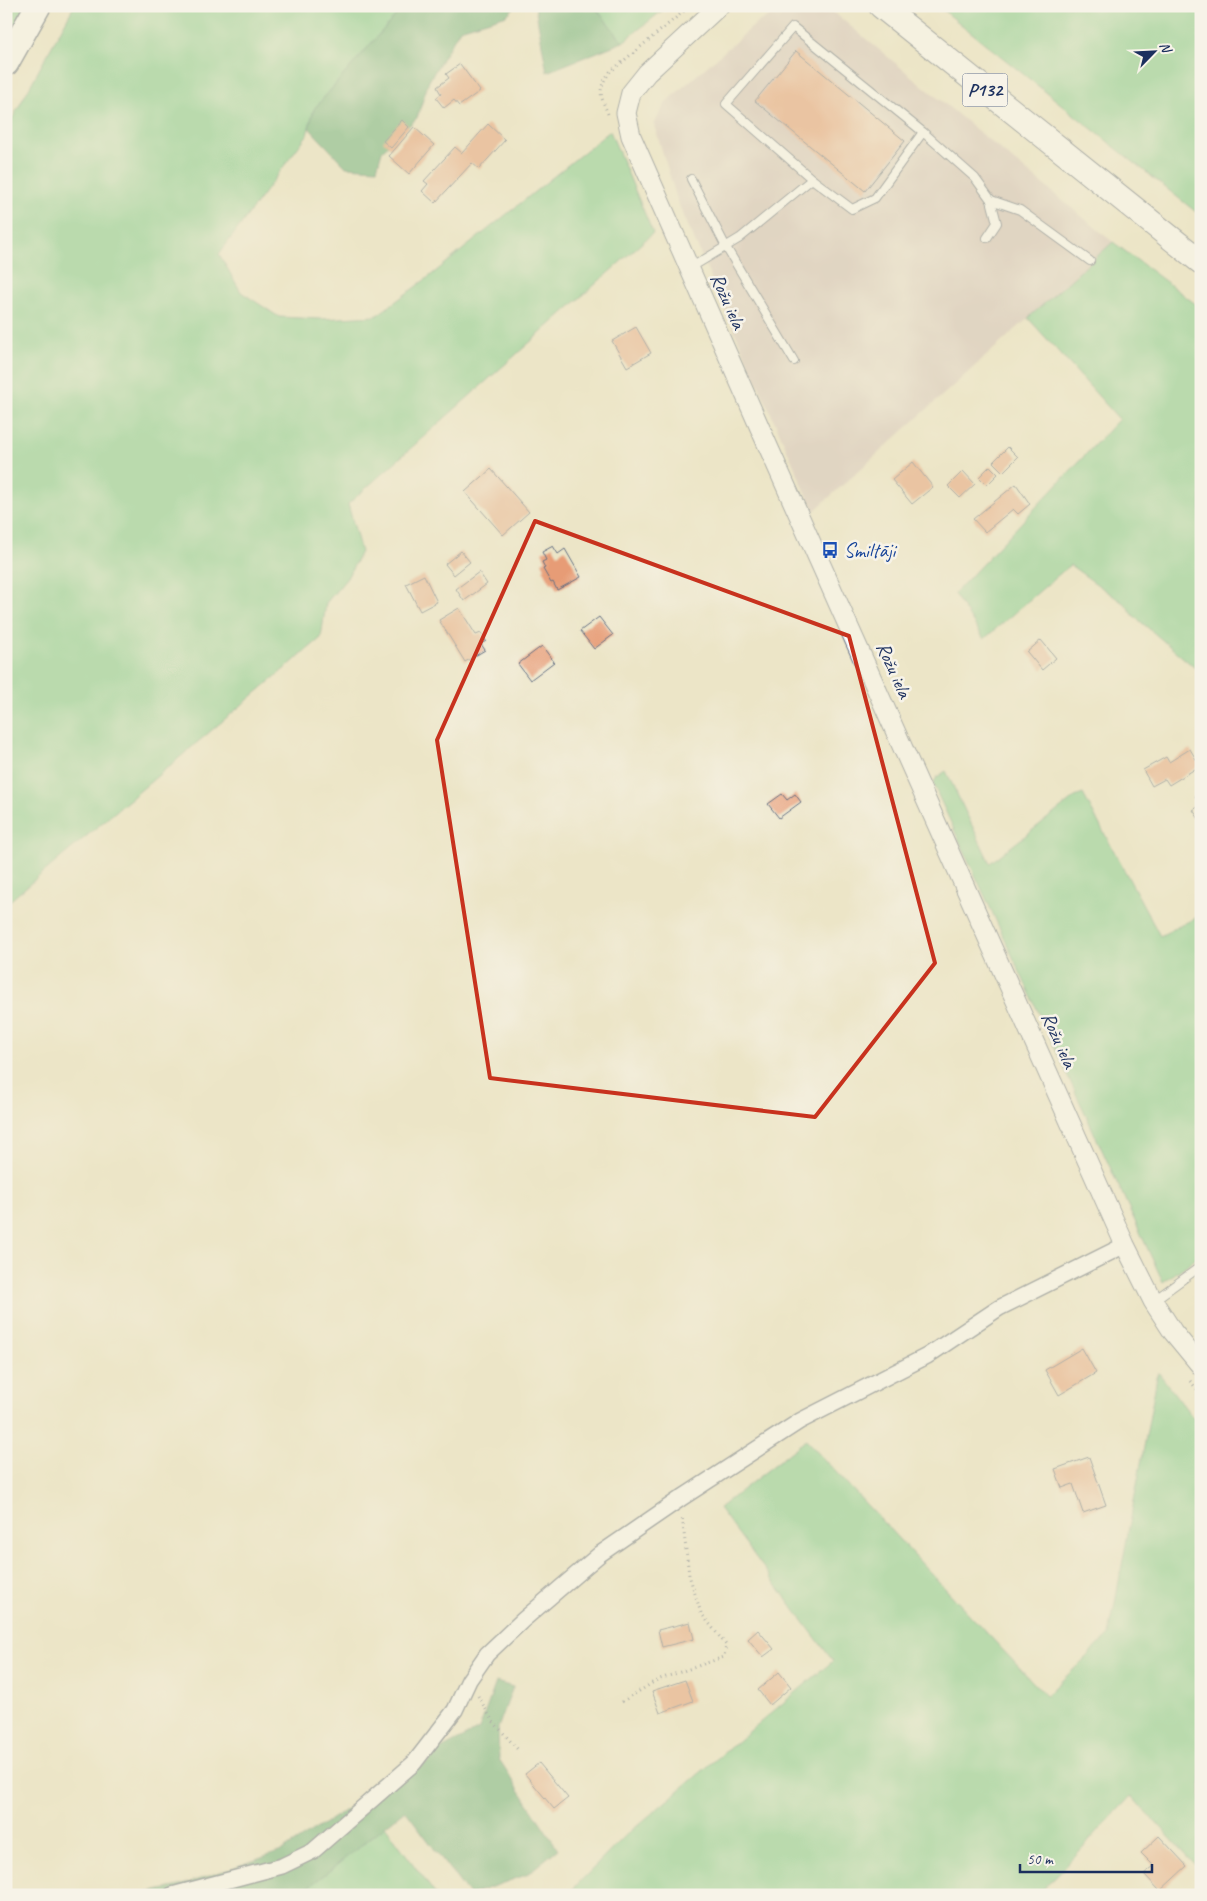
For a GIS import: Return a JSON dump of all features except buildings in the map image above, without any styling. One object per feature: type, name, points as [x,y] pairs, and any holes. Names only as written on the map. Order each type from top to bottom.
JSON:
[{"type":"highway","points":[[6,63],[38,6]]},
{"type":"main road","name":"P132","points":[[881,6],[1201,262]]},
{"type":"street","name":"Rožu iela","points":[[719,6],[648,73],[632,92],[626,112],[631,136],[1125,1245],[1153,1301],[1173,1332],[1201,1366]]},
{"type":"street","points":[[172,1895],[282,1866],[313,1851],[414,1763],[456,1710],[470,1680],[487,1654],[523,1620],[600,1554],[800,1421],[927,1356],[999,1308],[1125,1245]]},
{"type":"lane","points":[[923,132],[875,198],[852,209],[812,179],[726,104],[793,27],[923,132],[975,178],[991,200],[997,223],[987,238]]},
{"type":"lane","points":[[691,179],[726,246],[794,361]]},
{"type":"lane","points":[[690,268],[740,238],[812,179]]},
{"type":"lane","points":[[991,200],[1020,210],[1090,261]]},
{"type":"lane","points":[[1153,1301],[1201,1266]]},
{"type":"path","points":[[622,1702],[657,1680],[724,1657],[726,1645],[701,1613],[689,1575],[680,1499]]},
{"type":"path","points":[[470,1680],[492,1720],[519,1751]]},
{"type":"highlighted area","points":[[535,521],[849,636],[935,963],[815,1117],[490,1078],[437,740]]},
{"type":"shaded area","points":[[785,6],[826,6],[1113,242],[814,511],[678,203],[654,124],[667,101],[757,23]]},
{"type":"green space","points":[[6,6],[26,6],[6,42]]},
{"type":"green space","points":[[74,6],[404,6],[314,109],[307,135],[219,254],[241,292],[279,317],[321,319],[376,316],[430,276],[610,131],[653,233],[348,504],[361,552],[347,578],[326,603],[321,638],[6,904],[6,130]]},
{"type":"green space","points":[[404,6],[516,6],[507,15],[460,29],[429,81],[417,118],[382,151],[377,169],[346,167],[309,128],[314,109]]},
{"type":"green space","points":[[535,6],[594,6],[623,42],[547,72]]},
{"type":"green space","points":[[594,6],[668,6],[623,42]]},
{"type":"green space","points":[[938,6],[1201,6],[1201,216],[943,10]]},
{"type":"green space","points":[[1113,242],[1201,308],[1201,673],[1134,616],[1126,605],[1070,565],[984,639],[954,594],[1119,419],[1028,318]]},
{"type":"green space","points":[[946,771],[990,863],[1075,797],[1083,794],[1160,936],[1201,915],[1201,1255],[1163,1282],[933,784],[937,777]]},
{"type":"green space","points":[[1158,1372],[1201,1428],[1201,1871],[1131,1796],[1038,1895],[567,1895],[625,1836],[833,1661],[719,1508],[806,1440],[1046,1696],[1109,1635]]},
{"type":"green space","points":[[496,1682],[513,1687],[498,1728],[499,1759],[558,1849],[526,1875],[469,1895],[405,1810],[298,1895],[139,1895],[179,1886],[282,1851],[384,1785],[427,1763],[437,1751],[479,1729]]},
{"type":"green space","points":[[385,1826],[436,1895],[298,1895]]},
{"type":"place","name":"Smiltāji","points":[[830,550]]}]
